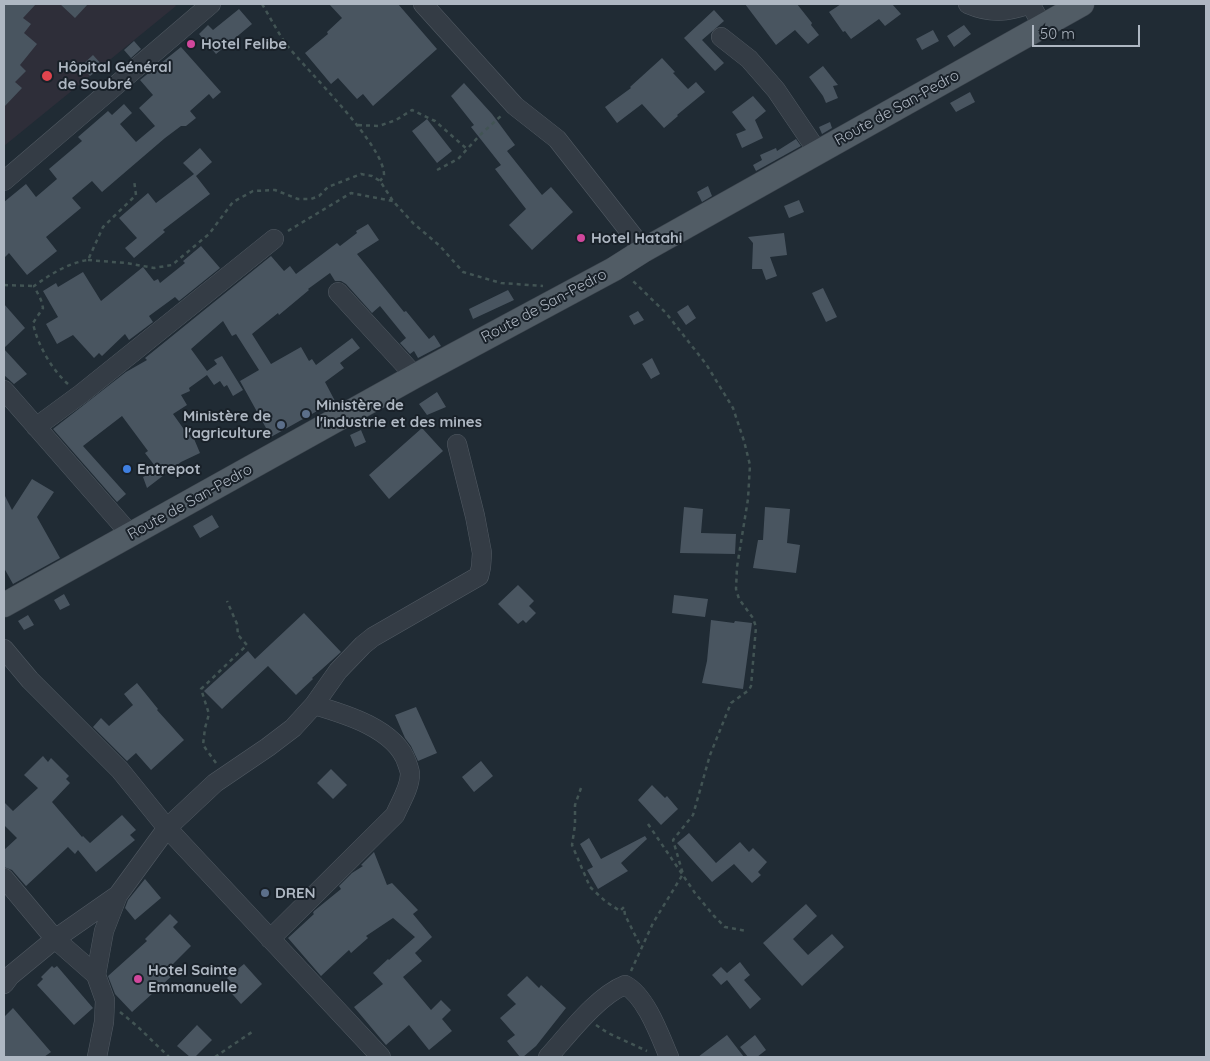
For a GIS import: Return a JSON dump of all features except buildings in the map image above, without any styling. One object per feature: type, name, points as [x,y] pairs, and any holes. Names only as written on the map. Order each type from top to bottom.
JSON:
[{"type":"main road","name":"Route de San-Pedro","points":[[4,605],[415,376],[614,269],[644,250],[1082,4]]},
{"type":"street","points":[[4,181],[211,4]]},
{"type":"street","points":[[423,4],[515,106],[557,139],[644,250]]},
{"type":"street","points":[[968,4],[990,11],[1009,11],[1030,4],[1043,26]]},
{"type":"street","points":[[722,37],[749,59],[776,90],[818,152]]},
{"type":"street","points":[[36,427],[81,394],[274,239]]},
{"type":"street","points":[[338,292],[415,376]]},
{"type":"street","points":[[4,390],[131,535]]},
{"type":"street","points":[[96,975],[104,931],[118,894],[167,828],[215,783],[286,733],[314,706],[338,671],[373,637],[479,576],[482,567],[482,553],[471,497],[457,444]]},
{"type":"street","points":[[4,649],[30,680],[120,770],[167,828],[381,1057]]},
{"type":"street","points":[[270,939],[395,815],[410,774],[404,756],[390,740],[374,728],[347,715],[314,706]]},
{"type":"street","points":[[4,878],[55,939],[96,975],[105,1000],[104,1022],[97,1057]]},
{"type":"street","points":[[4,984],[10,976],[55,939],[118,894]]},
{"type":"street","points":[[548,1057],[581,1020],[613,990],[625,985],[633,990],[650,1017],[669,1057]]},
{"type":"path","points":[[262,4],[286,44],[369,140],[384,167],[384,176],[380,181]]},
{"type":"path","points":[[437,170],[458,159],[489,126],[515,106]]},
{"type":"path","points":[[357,125],[379,126],[396,120],[412,110],[435,121],[467,149]]},
{"type":"path","points":[[4,285],[34,286],[54,272],[79,261],[126,263],[154,268],[172,265],[209,234],[233,202],[253,191],[275,190],[298,199],[311,199],[319,196],[328,187],[360,174],[372,176],[380,181],[393,201],[463,272],[501,283],[546,286],[571,292]]},
{"type":"path","points":[[88,260],[103,227],[136,195],[134,180]]},
{"type":"path","points":[[274,239],[351,193],[393,201]]},
{"type":"path","points":[[614,269],[633,281],[656,303],[706,364],[733,408],[750,465],[748,499],[737,567],[736,589],[740,599],[753,618],[756,627],[751,686],[749,690],[731,703],[710,755],[693,815],[673,840],[683,874],[653,923],[625,985]]},
{"type":"path","points":[[34,286],[43,308],[33,323],[40,346],[62,379],[81,394]]},
{"type":"path","points":[[215,783],[219,767],[203,745],[209,714],[201,689],[247,646],[238,635],[237,624],[227,601]]},
{"type":"path","points":[[581,788],[575,805],[572,846],[578,863],[590,887],[620,911],[624,907],[641,947]]},
{"type":"path","points":[[648,824],[695,894],[725,927],[747,931]]},
{"type":"path","points":[[105,1000],[137,1026],[168,1057]]},
{"type":"path","points":[[581,1020],[595,1024],[608,1033],[647,1051]]},
{"type":"path","points":[[215,1057],[252,1032]]},
{"type":"shaded area","name":"Hôpital Général de Soubré","points":[[4,4],[174,4],[176,6],[4,146]]},
{"type":"place","name":"Hotel Felibe","points":[[191,44]]},
{"type":"place","name":"Hôpital Général de Soubré","points":[[47,76]]},
{"type":"place","name":"Hotel Hatahi","points":[[581,238]]},
{"type":"place","name":"Ministère de l'industrie et des mines","points":[[306,414]]},
{"type":"place","name":"Ministère de l'agriculture","points":[[281,425]]},
{"type":"place","name":"Entrepot","points":[[127,469]]},
{"type":"place","name":"DREN","points":[[265,893]]},
{"type":"place","name":"Hotel Sainte Emmanuelle","points":[[138,979]]}]
